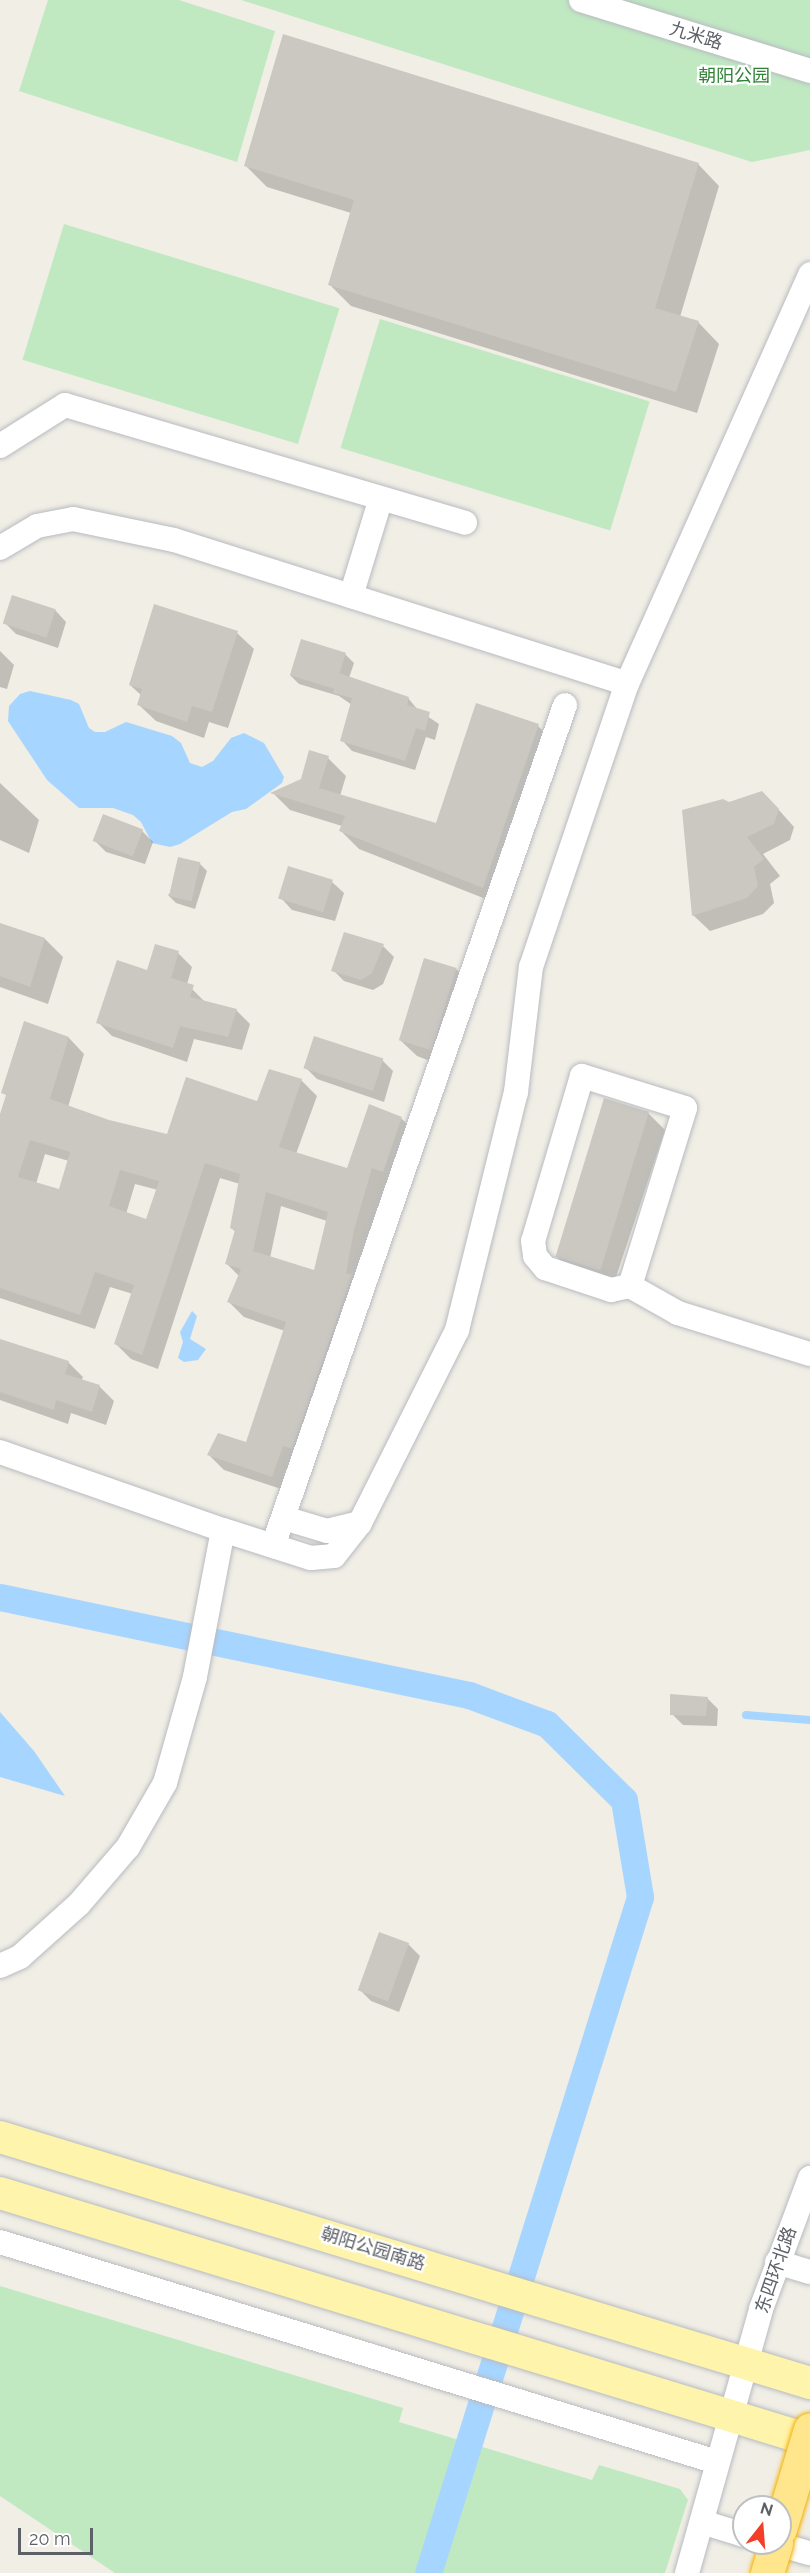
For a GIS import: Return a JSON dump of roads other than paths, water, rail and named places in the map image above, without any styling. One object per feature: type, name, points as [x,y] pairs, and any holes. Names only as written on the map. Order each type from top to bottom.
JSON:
[{"type":"highway","points":[[790,2495],[810,2429]]},
{"type":"highway","points":[[767,2573],[772,2555]]},
{"type":"main road","name":"朝阳公园南路","points":[[0,2137],[810,2383]]},
{"type":"main road","points":[[0,2193],[575,2371],[810,2440]]},
{"type":"street","name":"九米路","points":[[581,0],[810,71]]},
{"type":"street","points":[[0,1452],[223,1530],[311,1558],[334,1556],[360,1523],[457,1330],[516,1092],[531,967],[627,684],[810,274]]},
{"type":"street","points":[[0,446],[65,405],[465,523]]},
{"type":"street","points":[[351,596],[381,498]]},
{"type":"street","points":[[0,548],[37,526],[73,519],[174,540],[627,684]]},
{"type":"street","points":[[273,1546],[565,705]]},
{"type":"street","points":[[630,1286],[685,1108],[582,1077],[533,1241],[535,1256],[545,1268],[611,1290],[630,1286],[678,1313],[810,1354]]},
{"type":"street","points":[[284,1518],[327,1531],[360,1523]]},
{"type":"street","points":[[0,1966],[20,1957],[78,1904],[128,1847],[165,1783],[195,1677],[223,1530]]},
{"type":"street","name":"东四环北路","points":[[687,2573],[728,2417],[777,2262],[810,2178]]},
{"type":"street","points":[[0,2242],[417,2372],[717,2462]]},
{"type":"street","points":[[777,2262],[810,2272]]},
{"type":"street","points":[[702,2522],[732,2531]]},
{"type":"street","points":[[792,2548],[810,2553]]},
{"type":"water","points":[[30,691],[71,700],[79,704],[89,728],[95,732],[105,732],[126,722],[172,736],[181,743],[190,763],[202,767],[213,761],[231,738],[244,733],[264,743],[284,777],[282,783],[246,809],[232,812],[180,844],[170,847],[152,843],[141,822],[133,815],[113,808],[79,808],[47,780],[8,721],[9,706],[20,694]]},
{"type":"water","points":[[192,1311],[197,1316],[190,1339],[206,1349],[198,1360],[184,1362],[178,1358],[183,1342],[180,1332]]},
{"type":"water","points":[[0,1712],[34,1751],[65,1796],[0,1777]]},
{"type":"waterway","points":[[0,1597],[469,1695],[547,1724],[624,1800],[640,1897],[428,2573]]},
{"type":"waterway","points":[[746,1715],[810,1720]]},
{"type":"park label","name":"朝阳公园","points":[[734,76]]}]
